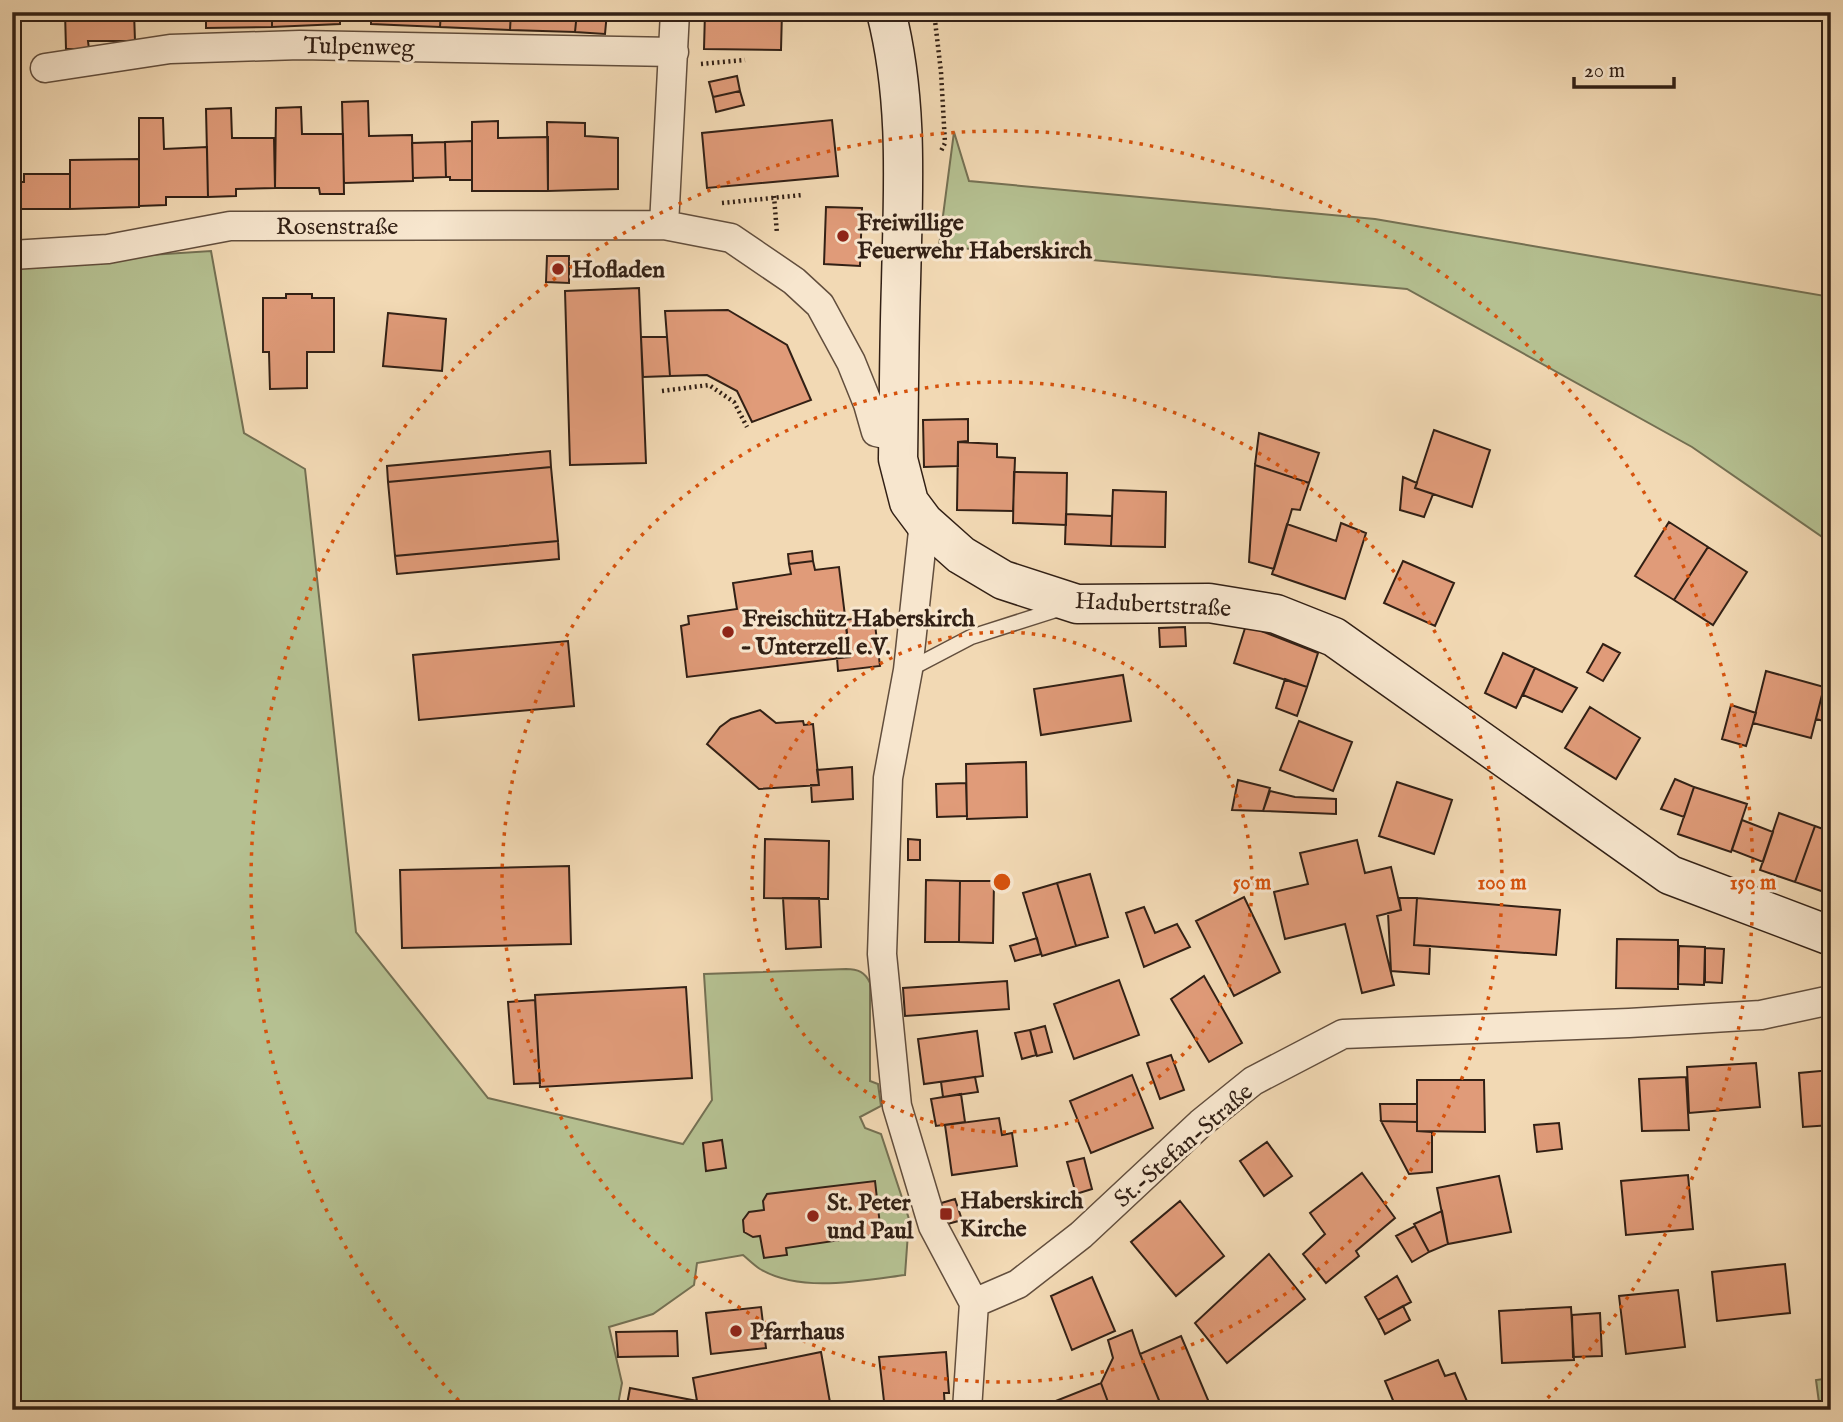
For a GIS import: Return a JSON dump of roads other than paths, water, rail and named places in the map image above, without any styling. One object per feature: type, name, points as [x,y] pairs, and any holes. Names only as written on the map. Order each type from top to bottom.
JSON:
[{"type":"street","points":[[664,225],[675,12]]},
{"type":"street","name":"Hadubertstraße","points":[[886,12],[893,39],[903,117],[898,459],[909,502],[925,522],[961,555],[1003,580],[1077,604],[1209,603],[1276,614],[1334,637],[1670,875],[1831,936]]},
{"type":"street","name":"Tulpenweg","points":[[45,68],[170,50],[300,45],[673,60]]},
{"type":"street","name":"Rosenstraße","points":[[12,256],[107,249],[230,226],[664,225],[732,238],[803,289],[820,305],[851,362],[876,432],[898,437]]},
{"type":"street","points":[[925,522],[908,670],[888,778],[882,954],[897,1106],[933,1226],[974,1303],[967,1410]]},
{"type":"street","name":"St.-Stefan-Straße","points":[[974,1303],[1018,1284],[1081,1235],[1201,1123],[1252,1082],[1343,1034],[1762,1015],[1831,1000]]},
{"type":"lane","points":[[908,670],[971,637],[1077,604]]},
{"type":"place","name":"Freiwillige Feuerwehr Haberskirch","points":[[843,236]]},
{"type":"place","name":"Hofladen","points":[[558,269]]},
{"type":"place","name":"Freischütz Haberskirch – Unterzell e.V.","points":[[728,632]]},
{"type":"place","name":"Haberskirch Kirche","points":[[946,1214]]},
{"type":"place","name":"St. Peter und Paul","points":[[813,1216]]},
{"type":"place","name":"Pfarrhaus","points":[[736,1331]]}]
